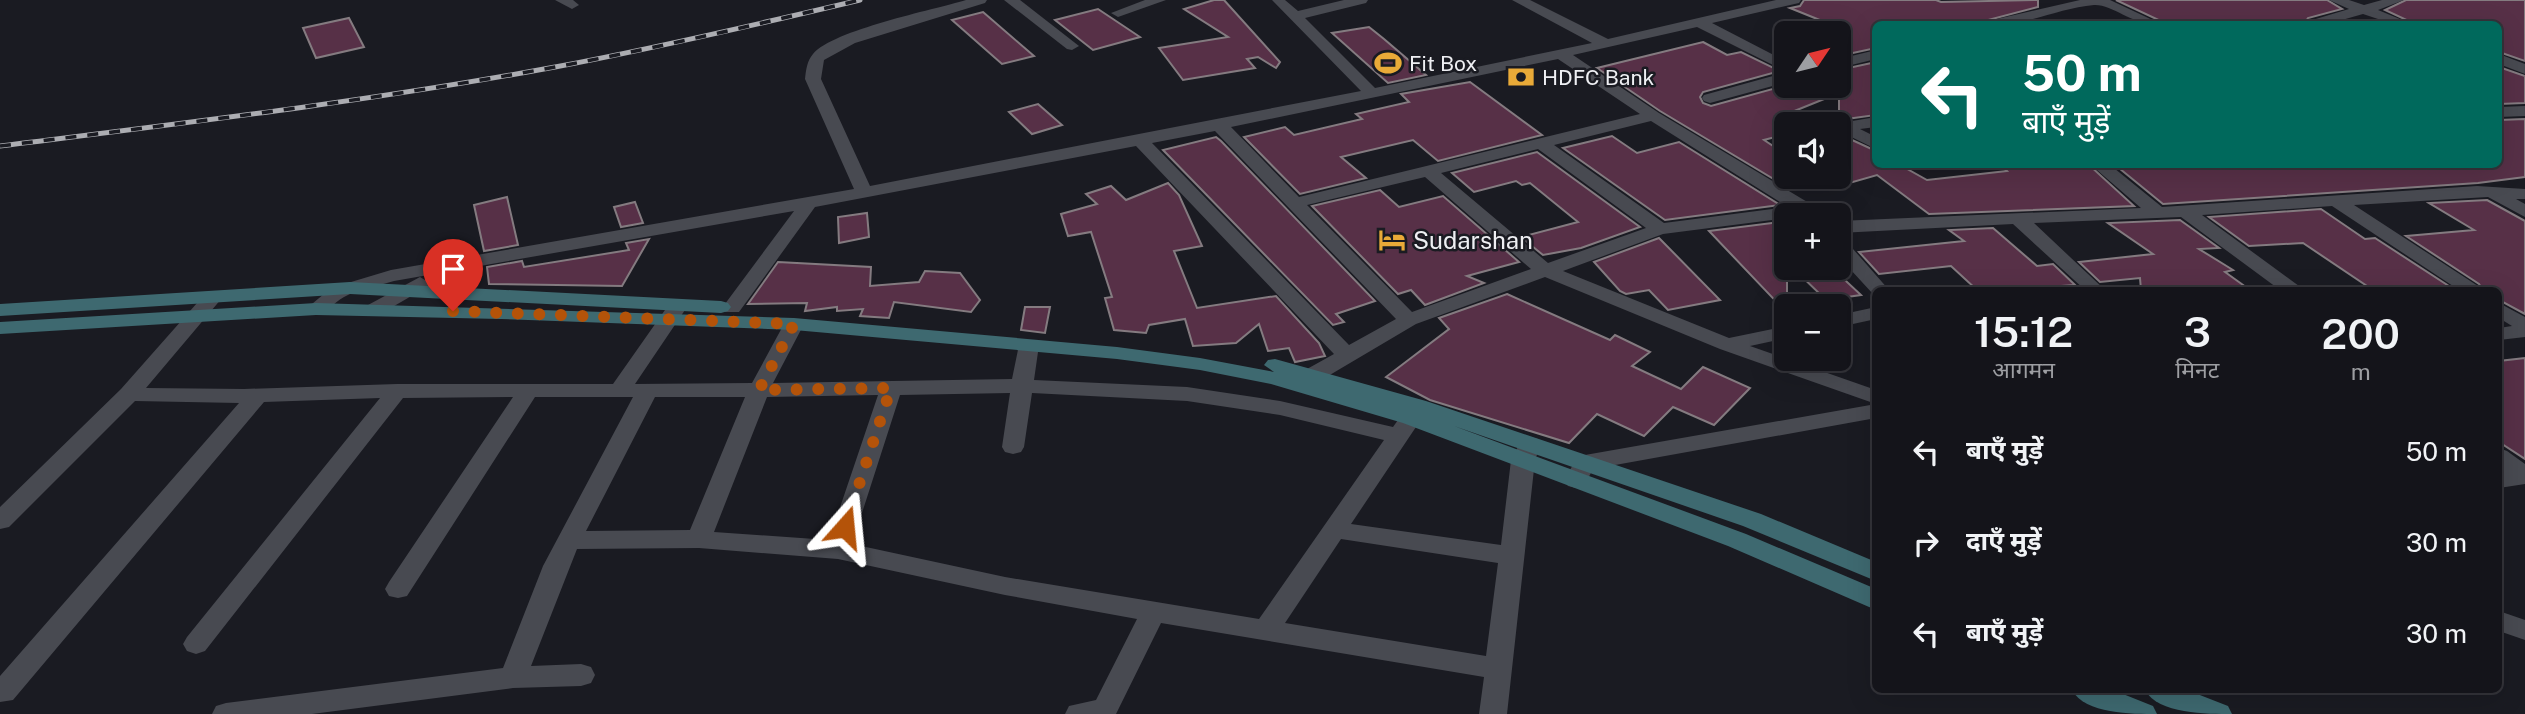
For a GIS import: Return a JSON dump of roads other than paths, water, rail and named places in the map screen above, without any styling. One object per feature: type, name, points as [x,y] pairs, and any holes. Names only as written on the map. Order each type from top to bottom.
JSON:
[{"type":"main road","points":[[0,310],[350,288],[408,290],[673,311],[1118,354],[1224,368],[1273,378],[1405,427],[1526,452]]},
{"type":"main road","points":[[0,328],[316,309],[673,311],[732,308],[1124,343],[1204,353],[1281,365],[1315,374],[1581,472],[1872,598]]},
{"type":"main road","points":[[1581,472],[1752,520],[1872,570]]},
{"type":"main road","points":[[2093,693],[2143,714]]},
{"type":"main road","points":[[2171,693],[2218,714]]},
{"type":"street","points":[[864,192],[813,79],[816,59],[823,52],[850,40],[980,0]]},
{"type":"street","points":[[1011,0],[1072,46]]},
{"type":"street","points":[[1118,13],[1159,0]]},
{"type":"street","points":[[1296,16],[1361,0]]},
{"type":"street","points":[[1520,0],[1606,44]]},
{"type":"street","points":[[316,309],[333,295],[391,276],[864,192],[1219,125],[1562,54],[1794,0]]},
{"type":"street","points":[[2006,21],[2098,0],[2147,21]]},
{"type":"street","points":[[2336,0],[2396,21]]},
{"type":"street","points":[[2325,21],[2396,0]]},
{"type":"street","points":[[1278,1],[1373,94]]},
{"type":"street","points":[[1700,23],[1774,61]]},
{"type":"street","points":[[2502,57],[2525,49]]},
{"type":"street","points":[[1562,54],[1653,116],[1795,203]]},
{"type":"street","points":[[1852,61],[1872,56]]},
{"type":"street","points":[[2502,59],[2525,69]]},
{"type":"street","points":[[1710,98],[1774,81]]},
{"type":"street","points":[[2502,112],[2525,111]]},
{"type":"street","points":[[1295,203],[1653,116]]},
{"type":"street","points":[[1851,125],[1872,122]]},
{"type":"street","points":[[1219,125],[1409,320]]},
{"type":"street","points":[[1851,132],[1872,143]]},
{"type":"street","points":[[1140,140],[1347,355]]},
{"type":"street","points":[[1540,143],[1660,229]]},
{"type":"street","points":[[2103,168],[2157,212]]},
{"type":"street","points":[[1428,170],[1544,270],[1727,345],[1872,396]]},
{"type":"street","points":[[2492,192],[2525,212]]},
{"type":"street","points":[[1851,226],[2185,211],[2492,192],[2525,194]]},
{"type":"street","points":[[2336,201],[2466,287]]},
{"type":"street","points":[[732,308],[809,202]]},
{"type":"street","points":[[2185,211],[2288,287]]},
{"type":"street","points":[[1315,374],[1409,320],[1660,229],[1774,216]]},
{"type":"street","points":[[2018,219],[2093,287]]},
{"type":"street","points":[[1851,257],[1877,287]]},
{"type":"street","points":[[374,309],[453,265]]},
{"type":"street","points":[[0,521],[129,394],[212,298]]},
{"type":"street","points":[[620,390],[673,311]]},
{"type":"street","points":[[2502,311],[2525,329]]},
{"type":"street","points":[[1851,318],[1872,314]]},
{"type":"street","points":[[699,539],[759,390],[794,324]]},
{"type":"street","points":[[2502,333],[2525,329]]},
{"type":"street","points":[[1727,345],[1774,335]]},
{"type":"street","points":[[1013,447],[1030,345]]},
{"type":"street","points":[[129,394],[258,396],[397,391],[1022,386],[1187,394],[1405,427],[1266,630]]},
{"type":"street","points":[[838,550],[891,388]]},
{"type":"street","points":[[196,644],[397,391]]},
{"type":"street","points":[[398,589],[528,391]]},
{"type":"street","points":[[513,677],[556,566],[647,391]]},
{"type":"street","points":[[3,692],[258,396]]},
{"type":"street","points":[[1581,472],[1872,412]]},
{"type":"street","points":[[1493,714],[1526,452]]},
{"type":"street","points":[[2502,458],[2524,476]]},
{"type":"street","points":[[2502,480],[2524,476]]},
{"type":"street","points":[[1335,530],[1512,556]]},
{"type":"street","points":[[570,540],[699,539],[838,550],[1005,586],[1498,669]]},
{"type":"street","points":[[1096,712],[1153,611]]},
{"type":"street","points":[[2502,622],[2525,630]]},
{"type":"street","points":[[226,714],[513,677],[581,675]]},
{"type":"railway","points":[[0,146],[278,111],[486,79],[631,52],[860,0]]},
{"type":"place","name":"Fit Box","points":[[1388,63]]},
{"type":"place","name":"HDFC Bank","points":[[1521,77]]},
{"type":"place","name":"Sudarshan","points":[[1392,240]]}]
